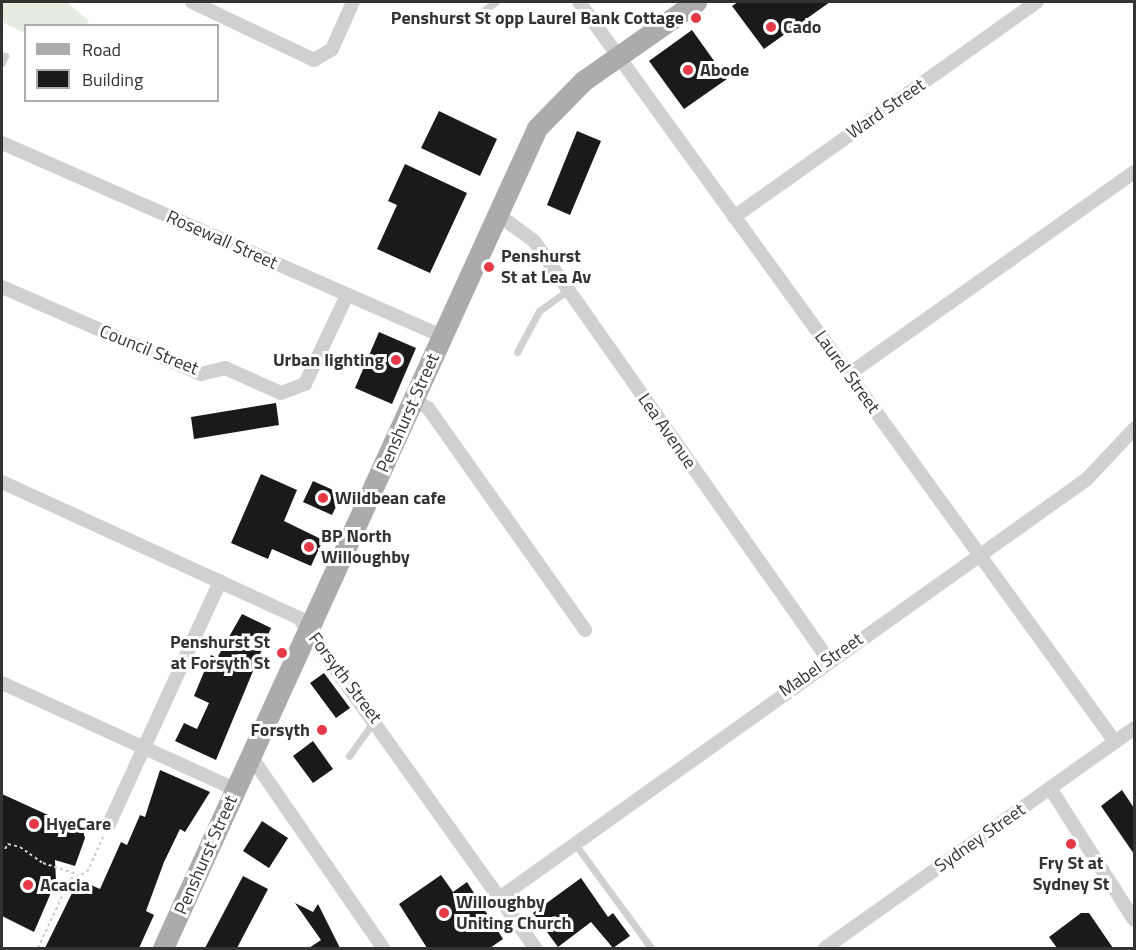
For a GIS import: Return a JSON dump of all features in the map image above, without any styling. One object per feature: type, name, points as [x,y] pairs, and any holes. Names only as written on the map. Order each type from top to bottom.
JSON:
[{"type":"main road","name":"Penshurst Street","points":[[163,948],[497,214],[550,111],[618,57],[696,2]]},
{"type":"street","points":[[192,2],[314,60],[332,49],[353,2]]},
{"type":"street","name":"Laurel Street","points":[[579,2],[1115,741]]},
{"type":"street","name":"Ward Street","points":[[734,217],[1037,2]]},
{"type":"street","name":"Rosewall Street","points":[[2,143],[442,336]]},
{"type":"street","points":[[849,374],[1134,172]]},
{"type":"street","name":"Lea Avenue","points":[[497,214],[534,242],[828,659]]},
{"type":"street","name":"Council Street","points":[[2,287],[201,374],[225,368],[281,393],[305,384],[347,295]]},
{"type":"street","points":[[414,400],[428,408],[585,630]]},
{"type":"street","name":"Mabel Street","points":[[502,896],[573,842],[828,659],[1087,479],[1134,429]]},
{"type":"street","name":"Forsyth Street","points":[[2,482],[299,618],[375,719],[502,896],[535,948]]},
{"type":"street","points":[[109,824],[220,581]]},
{"type":"street","points":[[2,683],[235,789]]},
{"type":"street","name":"Sydney Street","points":[[825,948],[1134,728]]},
{"type":"street","points":[[250,755],[382,948]]},
{"type":"street","points":[[1050,788],[1134,920]]},
{"type":"lane","points":[[484,10],[496,2]]},
{"type":"lane","points":[[2,63],[5,56]]},
{"type":"lane","points":[[517,352],[539,311],[568,290]]},
{"type":"lane","points":[[349,756],[375,719]]},
{"type":"lane","points":[[573,842],[651,948]]},
{"type":"path","points":[[5,849],[8,844],[20,847],[43,864],[74,873],[87,872],[109,824]]},
{"type":"path","points":[[38,948],[74,873]]},
{"type":"path","points":[[11,948],[31,948]]},
{"type":"shaded area","points":[[2,2],[67,2],[89,21],[88,24],[24,24],[24,33],[2,22]]},
{"type":"building","name":"Cado","points":[[738,2],[830,2],[764,49],[732,6]]},
{"type":"building","name":"Abode","points":[[692,30],[727,79],[684,109],[649,61]]},
{"type":"building","points":[[439,111],[497,139],[480,176],[421,148]]},
{"type":"building","points":[[577,131],[601,141],[570,215],[547,205]]},
{"type":"building","points":[[405,164],[467,193],[430,273],[377,249],[397,205],[388,201]]},
{"type":"building","points":[[379,332],[416,348],[392,404],[355,388]]},
{"type":"building","points":[[276,403],[279,425],[194,439],[191,417]]},
{"type":"building","points":[[261,474],[297,490],[284,521],[323,540],[311,566],[272,549],[268,559],[231,543]]},
{"type":"building","name":"Wildbean cafe","points":[[313,481],[342,494],[332,515],[303,502]]},
{"type":"building","points":[[242,614],[271,628],[216,760],[175,741],[184,723],[197,729],[209,703],[194,696],[211,655],[217,658]]},
{"type":"building","points":[[324,673],[350,708],[336,718],[310,683]]},
{"type":"building","points":[[313,741],[333,769],[313,783],[293,756]]},
{"type":"building","points":[[160,770],[210,792],[185,832],[180,829],[164,862],[146,911],[154,915],[139,948],[45,948],[75,887],[82,881],[100,889],[121,842],[127,845],[140,815],[145,817]]},
{"type":"building","points":[[1122,790],[1134,808],[1134,854],[1101,806]]},
{"type":"building","points":[[2,794],[83,831],[85,838],[75,866],[55,860],[56,881],[34,932],[2,916]]},
{"type":"building","points":[[262,821],[288,838],[269,868],[243,851]]},
{"type":"building","name":"Willoughby Uniting Church","points":[[441,875],[453,892],[467,882],[503,939],[490,948],[427,948],[399,904]]},
{"type":"building","points":[[243,876],[268,889],[237,948],[205,948]]},
{"type":"building","points":[[581,878],[608,917],[613,913],[630,936],[613,948],[591,922],[558,947],[533,913]]},
{"type":"building","points":[[295,903],[313,912],[318,904],[340,948],[309,948],[321,940]]},
{"type":"building","points":[[1081,913],[1089,913],[1113,948],[1057,948],[1049,937]]},
{"type":"place","name":"Penshurst St opp Laurel Bank Cottage","points":[[696,18]]},
{"type":"place","name":"Cado","points":[[771,27]]},
{"type":"place","name":"Abode","points":[[688,70]]},
{"type":"place","name":"Penshurst St at Lea Av","points":[[489,267]]},
{"type":"place","name":"Urban lighting","points":[[396,360]]},
{"type":"place","name":"Wildbean cafe","points":[[323,498]]},
{"type":"place","name":"BP North Willoughby","points":[[309,547]]},
{"type":"place","name":"Penshurst St at Forsyth St","points":[[282,653]]},
{"type":"place","name":"Forsyth","points":[[322,730]]},
{"type":"place","name":"HyeCare","points":[[34,824]]},
{"type":"place","name":"Fry St at Sydney St","points":[[1071,844]]},
{"type":"place","name":"Acacia","points":[[28,885]]},
{"type":"place","name":"Willoughby Uniting Church","points":[[444,913]]}]
